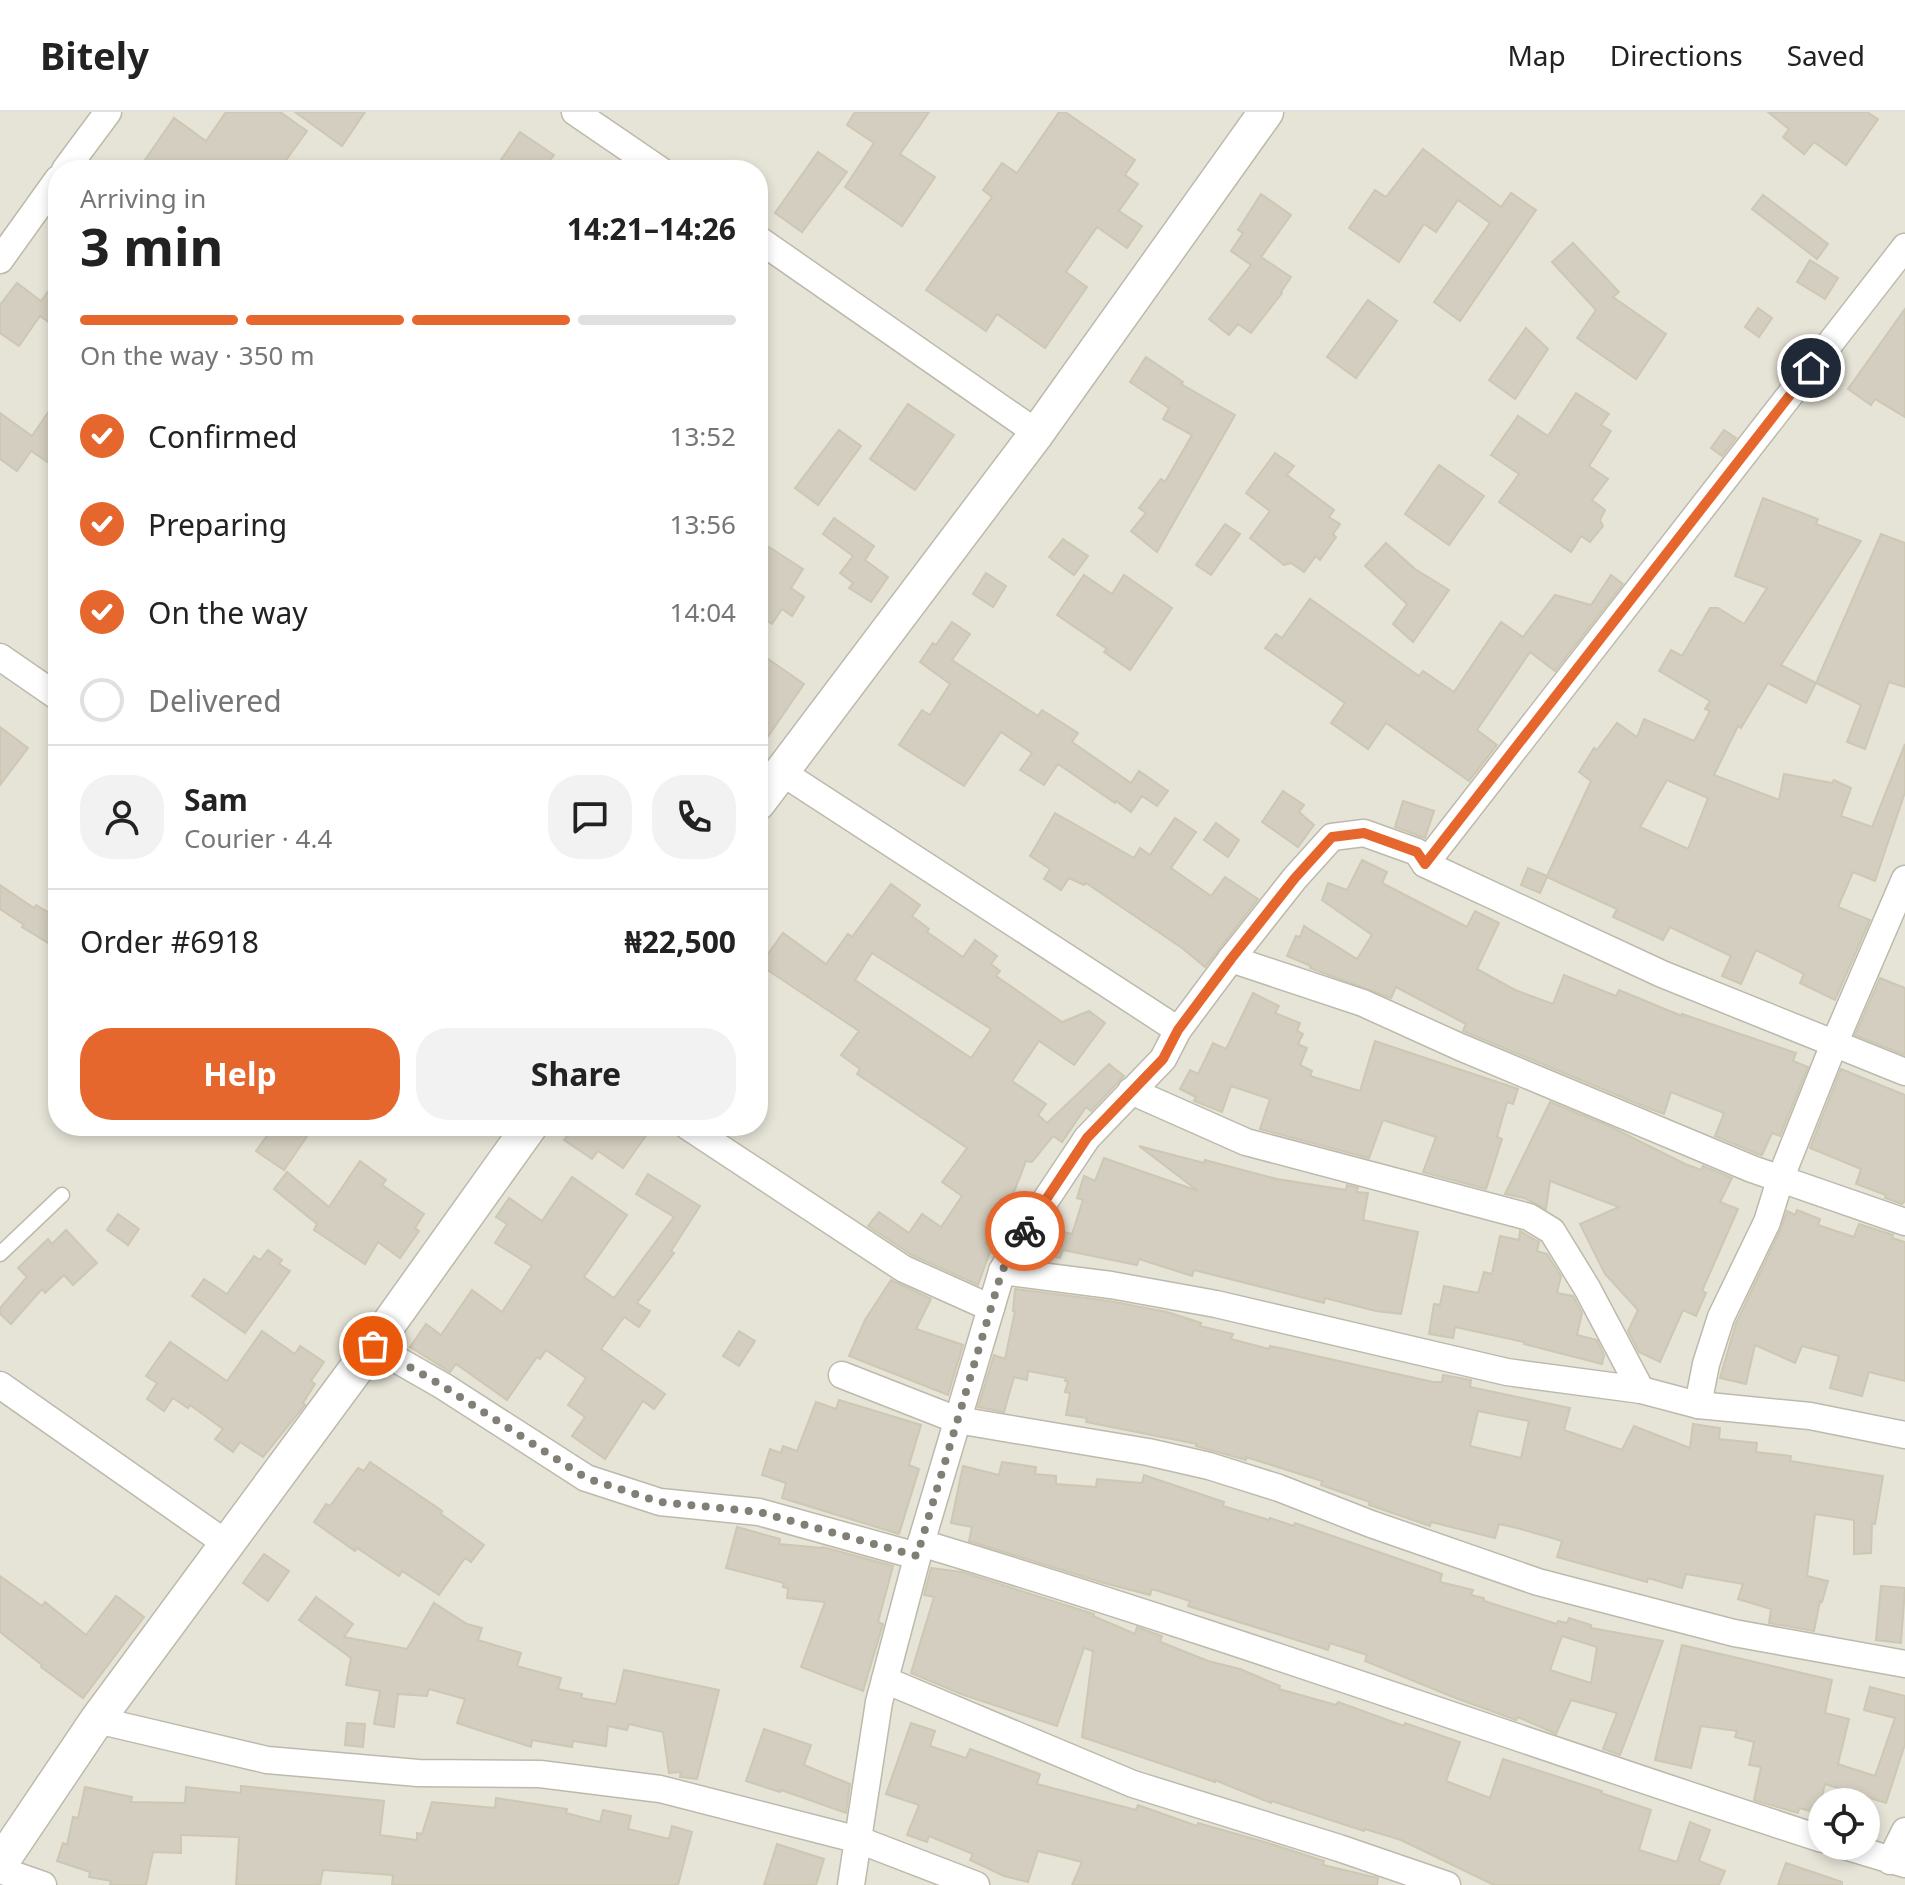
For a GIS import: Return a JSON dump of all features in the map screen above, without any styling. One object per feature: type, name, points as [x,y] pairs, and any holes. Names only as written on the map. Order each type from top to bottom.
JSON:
[{"type":"street","points":[[72,160],[108,112]]},
{"type":"street","points":[[575,112],[645,160]]},
{"type":"street","points":[[768,788],[1037,433],[1266,112]]},
{"type":"street","points":[[0,260],[48,193]]},
{"type":"street","points":[[768,246],[1037,433]]},
{"type":"street","points":[[1425,864],[1905,247]]},
{"type":"street","points":[[0,657],[48,690]]},
{"type":"street","points":[[780,771],[1178,1030]]},
{"type":"street","points":[[851,1885],[885,1680],[919,1549],[1002,1271],[1087,1138],[1163,1059],[1178,1030],[1231,959],[1332,837],[1364,833],[1417,852],[1425,864],[1662,974],[1905,1072]]},
{"type":"street","points":[[1698,1405],[1706,1364],[1721,1317],[1767,1222],[1781,1177],[1834,1044],[1905,879]]},
{"type":"street","points":[[1231,959],[1363,1003],[1709,1151],[1905,1222]]},
{"type":"street","points":[[1131,1091],[1246,1142],[1529,1217],[1552,1231],[1587,1288],[1641,1390]]},
{"type":"street","points":[[43,1885],[0,1867],[97,1720],[373,1346],[523,1136]]},
{"type":"street","points":[[702,1136],[904,1269],[991,1308]]},
{"type":"street","points":[[1002,1271],[1111,1285],[1216,1304],[1507,1372],[1641,1390],[1698,1405],[1810,1416],[1905,1435]]},
{"type":"street","points":[[373,1346],[443,1386],[586,1478],[660,1502],[759,1512],[919,1549],[1293,1660],[1553,1751],[1808,1834]]},
{"type":"street","points":[[842,1375],[957,1420],[1148,1452],[1209,1466],[1279,1488],[1371,1524],[1538,1582],[1734,1633],[1905,1664]]},
{"type":"street","points":[[0,1385],[227,1544]]},
{"type":"street","points":[[885,1680],[1133,1784],[1447,1885]]},
{"type":"street","points":[[97,1720],[267,1760],[418,1773],[540,1774],[660,1789],[859,1840],[976,1885]]},
{"type":"street","points":[[1897,1862],[1905,1831]]},
{"type":"lane","points":[[0,1254],[62,1195]]},
{"type":"shaded area","points":[[0,112],[1905,112],[1905,1885],[0,1885]]},
{"type":"building","points":[[226,112],[280,112],[307,131],[286,160],[145,160],[174,118],[206,141]]},
{"type":"building","points":[[295,112],[365,112],[342,146]]},
{"type":"building","points":[[855,112],[929,112],[900,154],[935,177],[902,226],[845,187],[874,143],[847,125]]},
{"type":"building","points":[[1059,112],[1065,112],[1135,160],[1125,175],[1138,184],[1119,211],[1142,226],[1127,248],[1097,227],[1066,272],[1087,287],[1045,348],[997,314],[986,331],[926,290],[992,197],[983,190],[1002,163],[1017,173]]},
{"type":"building","points":[[1768,112],[1867,112],[1878,119],[1846,165],[1814,142],[1804,154],[1783,137],[1789,129]]},
{"type":"building","points":[[520,132],[554,155],[550,160],[501,160]]},
{"type":"building","points":[[1423,149],[1501,207],[1511,193],[1536,210],[1460,321],[1434,302],[1490,223],[1458,200],[1436,232],[1424,224],[1399,262],[1349,228],[1375,190],[1386,197]]},
{"type":"building","points":[[818,152],[847,172],[802,232],[775,213]]},
{"type":"building","points":[[1261,194],[1291,215],[1261,257],[1291,277],[1251,333],[1238,324],[1229,335],[1209,319],[1251,265],[1231,251],[1243,233],[1238,230]]},
{"type":"building","points":[[1763,195],[1828,244],[1817,259],[1752,209]]},
{"type":"building","points":[[1573,243],[1619,292],[1613,297],[1666,334],[1636,379],[1577,338],[1596,310],[1552,262]]},
{"type":"building","points":[[1810,260],[1838,278],[1825,299],[1797,282]]},
{"type":"building","points":[[17,283],[41,301],[48,292],[48,322],[40,316],[19,346],[0,333],[0,305]]},
{"type":"building","points":[[1368,300],[1397,321],[1356,378],[1327,357]]},
{"type":"building","points":[[1758,308],[1772,318],[1759,337],[1745,327]]},
{"type":"building","points":[[1905,309],[1905,417],[1875,399],[1871,405],[1848,389]]},
{"type":"building","points":[[1526,328],[1548,349],[1515,399],[1489,380]]},
{"type":"building","points":[[1146,357],[1183,382],[1181,384],[1235,415],[1157,552],[1131,531],[1146,513],[1139,508],[1161,479],[1165,482],[1192,435],[1163,419],[1169,408],[1130,382]]},
{"type":"building","points":[[1576,393],[1609,414],[1601,425],[1611,431],[1589,466],[1608,479],[1592,500],[1605,510],[1600,520],[1603,526],[1590,542],[1581,536],[1571,552],[1499,502],[1519,474],[1491,455],[1518,416],[1548,436]]},
{"type":"building","points":[[908,404],[954,435],[915,490],[870,459]]},
{"type":"building","points":[[0,413],[32,436],[48,413],[48,462],[31,451],[17,471],[0,459]]},
{"type":"building","points":[[839,430],[861,446],[818,505],[795,488]]},
{"type":"building","points":[[1724,430],[1736,438],[1722,456],[1711,448]]},
{"type":"building","points":[[1275,453],[1294,466],[1287,475],[1334,510],[1329,517],[1340,524],[1333,534],[1336,537],[1320,560],[1316,556],[1304,572],[1291,563],[1284,565],[1250,538],[1270,511],[1246,493]]},
{"type":"building","points":[[1439,465],[1484,496],[1449,545],[1405,514]]},
{"type":"building","points":[[1763,498],[1818,519],[1816,524],[1861,541],[1781,665],[1816,683],[1806,703],[1768,683],[1741,728],[1738,726],[1714,775],[1779,800],[1784,774],[1832,783],[1834,780],[1851,788],[1841,816],[1872,827],[1905,744],[1905,792],[1875,881],[1853,872],[1838,907],[1870,920],[1835,1000],[1800,983],[1804,974],[1756,950],[1741,984],[1722,976],[1731,956],[1670,927],[1663,940],[1613,917],[1617,909],[1547,877],[1540,893],[1521,885],[1528,868],[1547,876],[1591,781],[1579,772],[1594,748],[1597,750],[1617,723],[1637,737],[1644,719],[1694,741],[1710,711],[1705,709],[1710,701],[1659,671],[1671,650],[1682,656],[1710,608],[1718,608],[1744,624],[1767,588],[1735,576]],"holes":[[[1667,780],[1708,798],[1688,849],[1640,827]]]},
{"type":"building","points":[[834,518],[874,546],[865,560],[888,577],[871,602],[849,588],[853,583],[840,573],[853,556],[823,534]]},
{"type":"building","points":[[1225,524],[1240,534],[1211,575],[1196,565]]},
{"type":"building","points":[[1881,534],[1905,543],[1905,687],[1889,682],[1865,749],[1847,742],[1861,705],[1816,683]]},
{"type":"building","points":[[1063,539],[1088,556],[1074,575],[1049,557]]},
{"type":"building","points":[[1386,543],[1415,569],[1449,590],[1413,642],[1393,624],[1407,604],[1365,566]]},
{"type":"building","points":[[768,548],[803,569],[791,588],[804,597],[792,616],[782,609],[772,624],[768,621]]},
{"type":"building","points":[[986,573],[1006,586],[993,607],[973,594]]},
{"type":"building","points":[[1084,575],[1112,594],[1124,575],[1172,608],[1130,670],[1104,652],[1107,649],[1057,615]]},
{"type":"building","points":[[1611,575],[1623,584],[1555,671],[1530,652],[1477,730],[1497,745],[1469,781],[1386,723],[1368,749],[1331,723],[1345,703],[1265,648],[1276,634],[1282,638],[1310,599],[1419,676],[1423,671],[1454,692],[1501,622],[1523,637],[1555,595],[1591,605]]},
{"type":"building","points":[[952,622],[970,634],[952,660],[1038,716],[1042,710],[1078,733],[1072,742],[1131,783],[1139,771],[1168,791],[1157,806],[1142,796],[1131,812],[1058,764],[1044,785],[1020,770],[1032,753],[1001,732],[964,786],[899,745],[922,710],[930,715],[950,684],[920,662]]},
{"type":"building","points":[[768,659],[804,684],[768,736]]},
{"type":"building","points":[[0,727],[28,748],[0,785]]},
{"type":"building","points":[[1283,791],[1304,805],[1299,812],[1314,825],[1298,847],[1262,822]]},
{"type":"building","points":[[1403,801],[1434,811],[1425,838],[1395,827]]},
{"type":"building","points":[[1055,813],[1134,858],[1140,848],[1150,855],[1175,818],[1196,832],[1171,868],[1211,896],[1225,877],[1258,899],[1205,967],[1086,883],[1084,885],[1069,878],[1061,890],[1044,879],[1050,869],[1030,856]]},
{"type":"building","points":[[1216,823],[1239,840],[1228,857],[1204,840]]},
{"type":"building","points":[[1362,860],[1387,872],[1382,883],[1467,927],[1475,911],[1499,923],[1477,969],[1515,990],[1553,1004],[1564,975],[1616,996],[1619,990],[1682,1016],[1796,1053],[1793,1061],[1808,1067],[1780,1136],[1772,1133],[1762,1155],[1758,1154],[1715,1136],[1724,1113],[1671,1092],[1664,1114],[1463,1031],[1466,1024],[1396,987],[1391,998],[1310,968],[1287,956],[1304,926],[1357,959],[1372,935],[1322,900],[1328,883],[1347,890]]},
{"type":"building","points":[[891,884],[920,905],[912,916],[929,929],[927,932],[963,957],[975,940],[997,956],[991,964],[1000,971],[996,976],[1062,1022],[1089,1011],[1105,1023],[1074,1065],[1039,1041],[1012,1081],[1046,1104],[1038,1115],[1047,1123],[1109,1064],[1124,1076],[1091,1111],[1086,1107],[1062,1142],[1053,1136],[1032,1162],[1026,1161],[1007,1210],[985,1243],[992,1246],[978,1285],[912,1255],[868,1226],[879,1212],[909,1233],[922,1214],[941,1227],[962,1196],[942,1182],[967,1148],[857,1074],[860,1069],[841,1055],[859,1031],[768,970],[768,954],[783,933],[826,964],[848,934],[852,937]],"holes":[[[872,953],[991,1029],[971,1058],[855,980]]]},
{"type":"building","points":[[0,885],[34,908],[36,905],[48,912],[48,943],[22,927],[24,925],[0,909]]},
{"type":"building","points":[[1880,978],[1905,988],[1905,1055],[1855,1035]]},
{"type":"building","points":[[1253,993],[1279,1006],[1275,1013],[1300,1023],[1297,1031],[1303,1034],[1298,1044],[1307,1048],[1300,1065],[1312,1071],[1310,1076],[1360,1091],[1375,1041],[1518,1089],[1513,1104],[1507,1102],[1497,1137],[1502,1139],[1486,1189],[1423,1172],[1436,1137],[1383,1120],[1369,1158],[1260,1129],[1270,1099],[1231,1086],[1222,1112],[1194,1101],[1196,1097],[1180,1089],[1190,1070],[1198,1074],[1213,1043],[1226,1049]]},
{"type":"building","points":[[1841,1069],[1905,1095],[1905,1201],[1902,1204],[1856,1184],[1861,1169],[1810,1148]]},
{"type":"building","points":[[1550,1102],[1611,1127],[1685,1164],[1701,1170],[1703,1166],[1732,1178],[1720,1202],[1738,1209],[1702,1291],[1706,1293],[1696,1316],[1683,1310],[1660,1362],[1639,1352],[1628,1331],[1638,1310],[1605,1274],[1580,1224],[1619,1207],[1550,1181],[1546,1209],[1524,1198],[1505,1194]]},
{"type":"building","points":[[267,1136],[307,1136],[284,1170],[256,1151]]},
{"type":"building","points":[[567,1136],[646,1136],[623,1168],[598,1151],[592,1159],[564,1140]]},
{"type":"building","points":[[1139,1146],[1277,1179],[1346,1190],[1347,1185],[1358,1188],[1356,1192],[1368,1193],[1363,1220],[1418,1232],[1401,1314],[1325,1298],[1324,1303],[1194,1270],[1192,1276],[1139,1259],[1137,1265],[1063,1250],[1060,1258],[1035,1252],[1037,1242],[1047,1228],[1072,1234],[1083,1200],[1077,1198],[1084,1176],[1095,1181],[1104,1158],[1198,1191]]},
{"type":"building","points":[[360,1161],[386,1180],[382,1185],[424,1214],[415,1228],[419,1231],[400,1258],[378,1242],[365,1264],[314,1230],[317,1224],[274,1189],[287,1172],[329,1207]]},
{"type":"building","points":[[648,1174],[700,1206],[671,1251],[674,1253],[637,1303],[650,1311],[639,1327],[624,1317],[601,1349],[665,1394],[654,1409],[643,1401],[605,1459],[572,1436],[585,1417],[568,1405],[586,1378],[546,1350],[540,1359],[537,1357],[507,1400],[456,1364],[450,1372],[410,1347],[426,1324],[441,1335],[472,1290],[502,1312],[532,1266],[495,1243],[507,1224],[496,1217],[509,1198],[542,1221],[572,1177],[627,1215],[584,1277],[614,1298],[674,1217],[636,1194]]},
{"type":"building","points":[[1797,1210],[1820,1219],[1818,1225],[1854,1237],[1859,1224],[1905,1242],[1905,1381],[1869,1372],[1862,1396],[1830,1388],[1839,1356],[1802,1346],[1795,1363],[1755,1345],[1746,1384],[1720,1378],[1736,1323],[1787,1211],[1795,1215]]},
{"type":"building","points":[[118,1214],[139,1229],[128,1245],[107,1230]]},
{"type":"building","points":[[66,1230],[97,1263],[73,1285],[64,1275],[45,1293],[42,1289],[11,1324],[0,1314],[0,1308],[27,1277],[18,1268],[48,1239],[52,1244]]},
{"type":"building","points":[[1520,1231],[1539,1242],[1537,1251],[1547,1254],[1561,1276],[1557,1293],[1573,1296],[1582,1313],[1577,1335],[1597,1340],[1604,1355],[1602,1364],[1455,1327],[1453,1338],[1429,1334],[1434,1304],[1440,1305],[1444,1286],[1478,1293],[1484,1272],[1492,1274],[1500,1236],[1519,1240]]},
{"type":"building","points":[[268,1250],[282,1260],[279,1264],[290,1271],[245,1333],[192,1296],[204,1279],[227,1294],[254,1256],[260,1260]]},
{"type":"building","points":[[891,1280],[931,1299],[916,1329],[963,1345],[948,1395],[849,1356],[865,1320]]},
{"type":"building","points":[[1015,1289],[1109,1301],[1167,1312],[1201,1323],[1200,1326],[1233,1334],[1231,1339],[1269,1349],[1270,1346],[1285,1349],[1433,1382],[1442,1382],[1443,1375],[1471,1380],[1470,1387],[1570,1408],[1564,1430],[1622,1450],[1634,1426],[1690,1448],[1693,1424],[1720,1428],[1719,1439],[1757,1443],[1756,1452],[1791,1456],[1790,1461],[1883,1476],[1875,1524],[1872,1523],[1871,1553],[1854,1554],[1854,1520],[1815,1514],[1807,1576],[1828,1581],[1814,1631],[1769,1623],[1771,1609],[1738,1599],[1743,1584],[1686,1574],[1682,1588],[1648,1578],[1647,1582],[1557,1557],[1562,1541],[1517,1528],[1499,1524],[1495,1538],[1431,1522],[1430,1526],[1321,1485],[1322,1481],[1246,1457],[1246,1460],[1197,1444],[1086,1422],[1087,1418],[1066,1415],[1070,1393],[1065,1392],[1066,1378],[1028,1371],[1027,1380],[1014,1377],[1004,1412],[978,1407],[994,1355],[1005,1359]],"holes":[[[1478,1411],[1529,1421],[1521,1458],[1470,1446]]]},
{"type":"building","points":[[262,1331],[295,1354],[300,1346],[324,1362],[311,1381],[315,1384],[303,1403],[305,1405],[263,1457],[240,1442],[233,1452],[215,1439],[223,1429],[190,1405],[188,1408],[173,1398],[164,1411],[147,1399],[157,1383],[146,1376],[170,1342],[227,1381]]},
{"type":"building","points":[[739,1331],[755,1341],[739,1366],[723,1356]]},
{"type":"building","points":[[839,1400],[921,1425],[909,1465],[919,1469],[899,1534],[782,1498],[786,1483],[762,1475],[770,1449],[781,1453],[783,1446],[797,1451],[816,1402],[836,1409]]},
{"type":"building","points":[[370,1462],[442,1511],[441,1514],[484,1545],[471,1562],[465,1558],[439,1595],[402,1571],[399,1576],[357,1548],[355,1551],[314,1522],[358,1468],[364,1471]]},
{"type":"building","points":[[1002,1462],[1036,1467],[1035,1474],[1056,1476],[1056,1484],[1096,1487],[1097,1479],[1142,1483],[1144,1475],[1224,1502],[1223,1506],[1294,1526],[1295,1523],[1442,1574],[1440,1582],[1473,1590],[1471,1595],[1484,1598],[1484,1601],[1557,1624],[1558,1621],[1567,1623],[1569,1618],[1591,1625],[1591,1628],[1663,1641],[1620,1755],[1603,1749],[1617,1713],[1571,1700],[1556,1734],[1365,1661],[1367,1655],[1330,1643],[1328,1650],[1188,1606],[1190,1601],[1152,1589],[1150,1595],[1104,1583],[969,1541],[972,1527],[951,1523],[963,1466],[999,1475]],"holes":[[[1562,1636],[1597,1647],[1591,1683],[1550,1670]]]},
{"type":"building","points":[[737,1527],[780,1539],[779,1544],[823,1547],[893,1566],[878,1622],[883,1624],[863,1691],[801,1667],[825,1602],[787,1598],[788,1588],[783,1587],[784,1583],[726,1568]]},
{"type":"building","points":[[264,1554],[289,1571],[268,1601],[243,1583]]},
{"type":"building","points":[[931,1568],[962,1572],[1094,1614],[1135,1634],[1137,1627],[1162,1636],[1160,1641],[1163,1643],[1208,1661],[1240,1669],[1280,1686],[1279,1689],[1336,1705],[1338,1702],[1460,1742],[1446,1781],[1490,1798],[1503,1759],[1651,1810],[1639,1850],[1677,1862],[1690,1822],[1710,1830],[1699,1861],[1725,1871],[1719,1885],[1494,1885],[1401,1840],[1271,1803],[1215,1780],[1082,1737],[1093,1651],[1084,1648],[1057,1726],[961,1694],[911,1673],[934,1597],[924,1595]]},
{"type":"building","points":[[0,1576],[42,1606],[45,1602],[86,1635],[116,1596],[144,1617],[83,1698],[0,1632]]},
{"type":"building","points":[[1881,1586],[1905,1588],[1901,1643],[1876,1640]]},
{"type":"building","points":[[316,1597],[353,1624],[344,1637],[407,1649],[434,1603],[467,1624],[482,1628],[478,1640],[521,1653],[517,1666],[561,1678],[558,1689],[582,1694],[581,1698],[616,1704],[624,1670],[719,1690],[697,1779],[680,1777],[681,1772],[669,1773],[663,1732],[629,1724],[627,1730],[608,1726],[606,1746],[573,1741],[572,1747],[532,1740],[531,1747],[457,1723],[465,1699],[429,1689],[427,1696],[398,1694],[394,1727],[374,1724],[380,1691],[346,1685],[351,1658],[299,1620]]},
{"type":"building","points":[[1682,1645],[1832,1680],[1825,1713],[1849,1719],[1838,1764],[1875,1776],[1895,1718],[1864,1710],[1870,1687],[1905,1696],[1905,1744],[1886,1803],[1880,1801],[1880,1788],[1838,1788],[1825,1784],[1824,1788],[1808,1788],[1808,1810],[1799,1808],[1798,1813],[1754,1800],[1761,1767],[1749,1765],[1754,1742],[1735,1737],[1737,1731],[1701,1726],[1691,1768],[1655,1760]]},
{"type":"building","points":[[347,1723],[365,1724],[363,1747],[345,1745]]},
{"type":"building","points":[[911,1723],[935,1731],[930,1746],[966,1758],[970,1749],[1040,1774],[1037,1784],[1136,1810],[1138,1805],[1197,1826],[1198,1823],[1268,1843],[1324,1861],[1323,1865],[1378,1878],[1377,1885],[1072,1885],[1082,1862],[1038,1851],[1028,1882],[1004,1876],[970,1860],[973,1854],[929,1836],[927,1842],[907,1835],[919,1805],[886,1794]]},
{"type":"building","points":[[764,1729],[811,1745],[804,1765],[850,1784],[846,1813],[746,1781]]},
{"type":"building","points":[[241,1786],[384,1801],[380,1835],[417,1840],[417,1833],[422,1834],[432,1802],[495,1808],[496,1798],[567,1809],[566,1813],[600,1822],[603,1810],[631,1816],[628,1829],[669,1839],[672,1826],[692,1832],[678,1885],[392,1885],[393,1875],[323,1870],[320,1885],[236,1885],[239,1837],[181,1835],[181,1853],[153,1852],[146,1885],[110,1885],[111,1881],[89,1877],[90,1872],[57,1861],[63,1843],[67,1845],[73,1817],[78,1818],[85,1787],[132,1797],[131,1802],[185,1803],[186,1787],[241,1793]]},
{"type":"building","points":[[777,1844],[824,1859],[816,1885],[764,1885]]},
{"type":"building","points":[[1786,1863],[1842,1882],[1842,1885],[1778,1885]]},
{"type":"way so far","points":[[373,1346],[443,1386],[586,1478],[660,1502],[759,1512],[917,1556],[1002,1271],[1025,1231]]},
{"type":"route","points":[[1025,1231],[1087,1138],[1163,1059],[1178,1030],[1231,959],[1332,837],[1364,833],[1417,852],[1425,864],[1811,368]]}]
